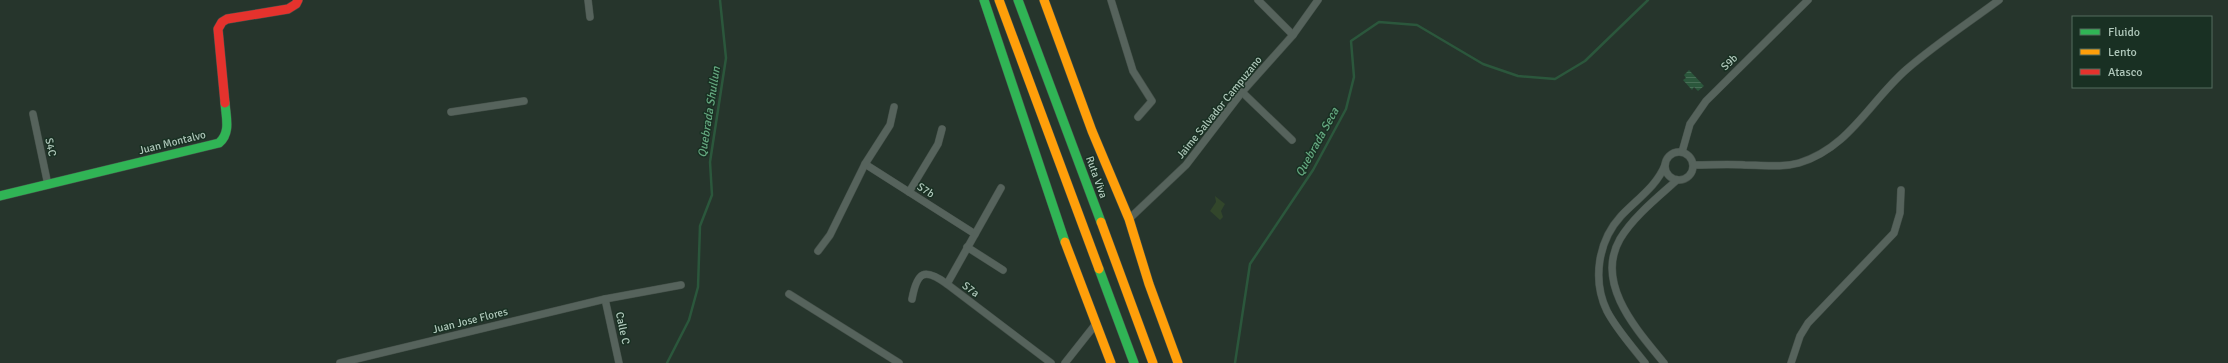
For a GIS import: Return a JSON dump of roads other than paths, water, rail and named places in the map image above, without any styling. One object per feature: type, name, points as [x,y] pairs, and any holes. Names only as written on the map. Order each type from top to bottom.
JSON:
[{"type":"main road","name":"Juan Montalvo","points":[[0,196],[219,143],[225,138],[227,131],[218,29],[222,22],[227,19],[288,9],[296,4],[298,0]]},
{"type":"main road","points":[[984,0],[1010,70],[1082,293],[1111,363]]},
{"type":"main road","points":[[999,0],[1134,363]]},
{"type":"main road","name":"Ruta Viva","points":[[1018,0],[1153,363]]},
{"type":"main road","name":"Ruta Viva","points":[[1044,0],[1092,131],[1129,219],[1149,284],[1178,363]]},
{"type":"street","points":[[588,0],[590,17]]},
{"type":"street","points":[[1111,0],[1133,71],[1152,101],[1138,117]]},
{"type":"street","points":[[1258,0],[1293,35]]},
{"type":"street","name":"Jaime Salvador Campuzano","points":[[1129,219],[1186,165],[1242,92],[1293,35],[1318,0]]},
{"type":"street","name":"S9b","points":[[1682,152],[1690,124],[1706,102],[1808,0]]},
{"type":"street","points":[[1694,165],[1746,164],[1778,167],[1798,163],[1816,157],[1836,145],[1906,70],[1999,0]]},
{"type":"street","points":[[1242,92],[1292,140]]},
{"type":"street","points":[[450,112],[524,101]]},
{"type":"street","points":[[818,251],[830,235],[865,164],[890,125],[894,107]]},
{"type":"street","name":"S4C","points":[[33,114],[48,185]]},
{"type":"street","points":[[909,192],[938,144],[942,129]]},
{"type":"street","points":[[1645,363],[1607,310],[1601,293],[1599,267],[1603,245],[1610,230],[1657,179],[1668,156],[1677,151],[1688,154],[1694,165]]},
{"type":"street","name":"S7b","points":[[865,164],[975,234]]},
{"type":"street","points":[[1665,165],[1668,175],[1677,180],[1682,180],[1690,175],[1694,165]]},
{"type":"street","points":[[1664,363],[1627,315],[1615,285],[1613,262],[1615,250],[1626,231],[1677,180]]},
{"type":"street","name":"S7a","points":[[1001,188],[947,284],[1051,363]]},
{"type":"street","points":[[1791,363],[1800,336],[1808,323],[1894,233],[1900,213],[1901,190]]},
{"type":"street","points":[[968,247],[1003,270]]},
{"type":"street","points":[[912,299],[918,277],[924,273],[930,274],[947,284]]},
{"type":"street","name":"Juan Jose Flores","points":[[340,363],[359,361],[605,299],[680,285]]},
{"type":"street","points":[[789,294],[899,363]]},
{"type":"street","name":"Calle C","points":[[605,299],[619,363]]},
{"type":"street","points":[[1065,363],[1095,324]]},
{"type":"waterway","name":"Quebrada Shullun","points":[[667,363],[689,320],[698,287],[700,226],[712,195],[710,162],[726,58],[720,0]]},
{"type":"waterway","name":"Quebrada Seca","points":[[1235,363],[1250,264],[1313,170],[1346,109],[1354,77],[1351,41],[1379,22],[1417,25],[1483,64],[1518,76],[1555,79],[1585,61],[1648,0]]}]
